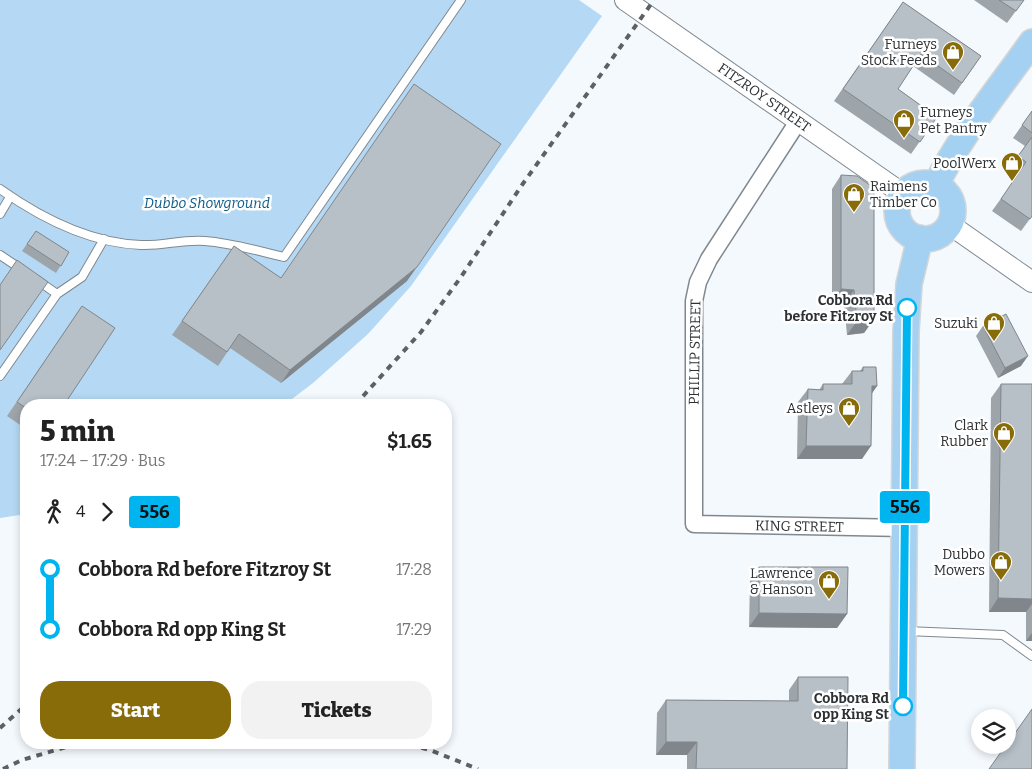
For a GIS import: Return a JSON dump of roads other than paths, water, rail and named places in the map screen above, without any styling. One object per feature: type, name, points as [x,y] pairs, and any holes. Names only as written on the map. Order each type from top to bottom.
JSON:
[{"type":"main road","points":[[936,185],[946,164],[960,142],[1032,42]]},
{"type":"main road","points":[[927,183],[943,189],[952,202],[952,217],[944,231],[937,236],[920,238],[911,235],[904,229],[897,211],[903,194],[918,184],[927,183]]},
{"type":"main road","points":[[902,769],[906,331],[909,284],[920,238]]},
{"type":"street","name":"FITZROY STREET","points":[[625,0],[903,194]]},
{"type":"street","name":"PHILLIP STREET","points":[[694,524],[694,301],[698,282],[710,259],[799,120]]},
{"type":"street","points":[[949,224],[1032,282]]},
{"type":"street","name":"KING STREET","points":[[694,524],[905,528]]},
{"type":"lane","points":[[0,189],[37,213],[64,226],[104,239],[138,245],[162,246],[185,241],[221,242],[284,257],[461,0]]},
{"type":"lane","points":[[0,214],[10,196]]},
{"type":"lane","points":[[0,376],[57,294],[82,278],[104,239]]},
{"type":"lane","points":[[0,255],[24,271]]},
{"type":"lane","points":[[32,277],[57,294]]},
{"type":"lane","points":[[904,631],[1002,635],[1032,656]]},
{"type":"railway","points":[[360,399],[421,332],[461,277],[522,185],[654,0]]},
{"type":"railway","points":[[0,728],[20,710]]},
{"type":"railway","points":[[3,769],[22,760],[59,749]]},
{"type":"railway","points":[[426,749],[478,769]]},
{"type":"place","name":"Furneys Stock Feeds","points":[[953,71]]},
{"type":"place","name":"Furneys Pet Pantry","points":[[904,139]]},
{"type":"place","name":"PoolWerx","points":[[1012,182]]},
{"type":"place","name":"Raimens Timber Co","points":[[854,213]]},
{"type":"place","name":"Cobbora Rd before Fitzroy St","points":[[907,308]]},
{"type":"place","name":"Suzuki","points":[[994,342]]},
{"type":"place","name":"Astleys","points":[[849,427]]},
{"type":"place","name":"Clark Rubber","points":[[1004,452]]},
{"type":"place","name":"Dubbo Mowers","points":[[1001,581]]},
{"type":"place","name":"Lawrence & Hanson","points":[[829,600]]},
{"type":"place","name":"Cobbora Rd opp King St","points":[[903,706]]},
{"type":"park label","name":"Dubbo Showground","points":[[207,203]]}]
